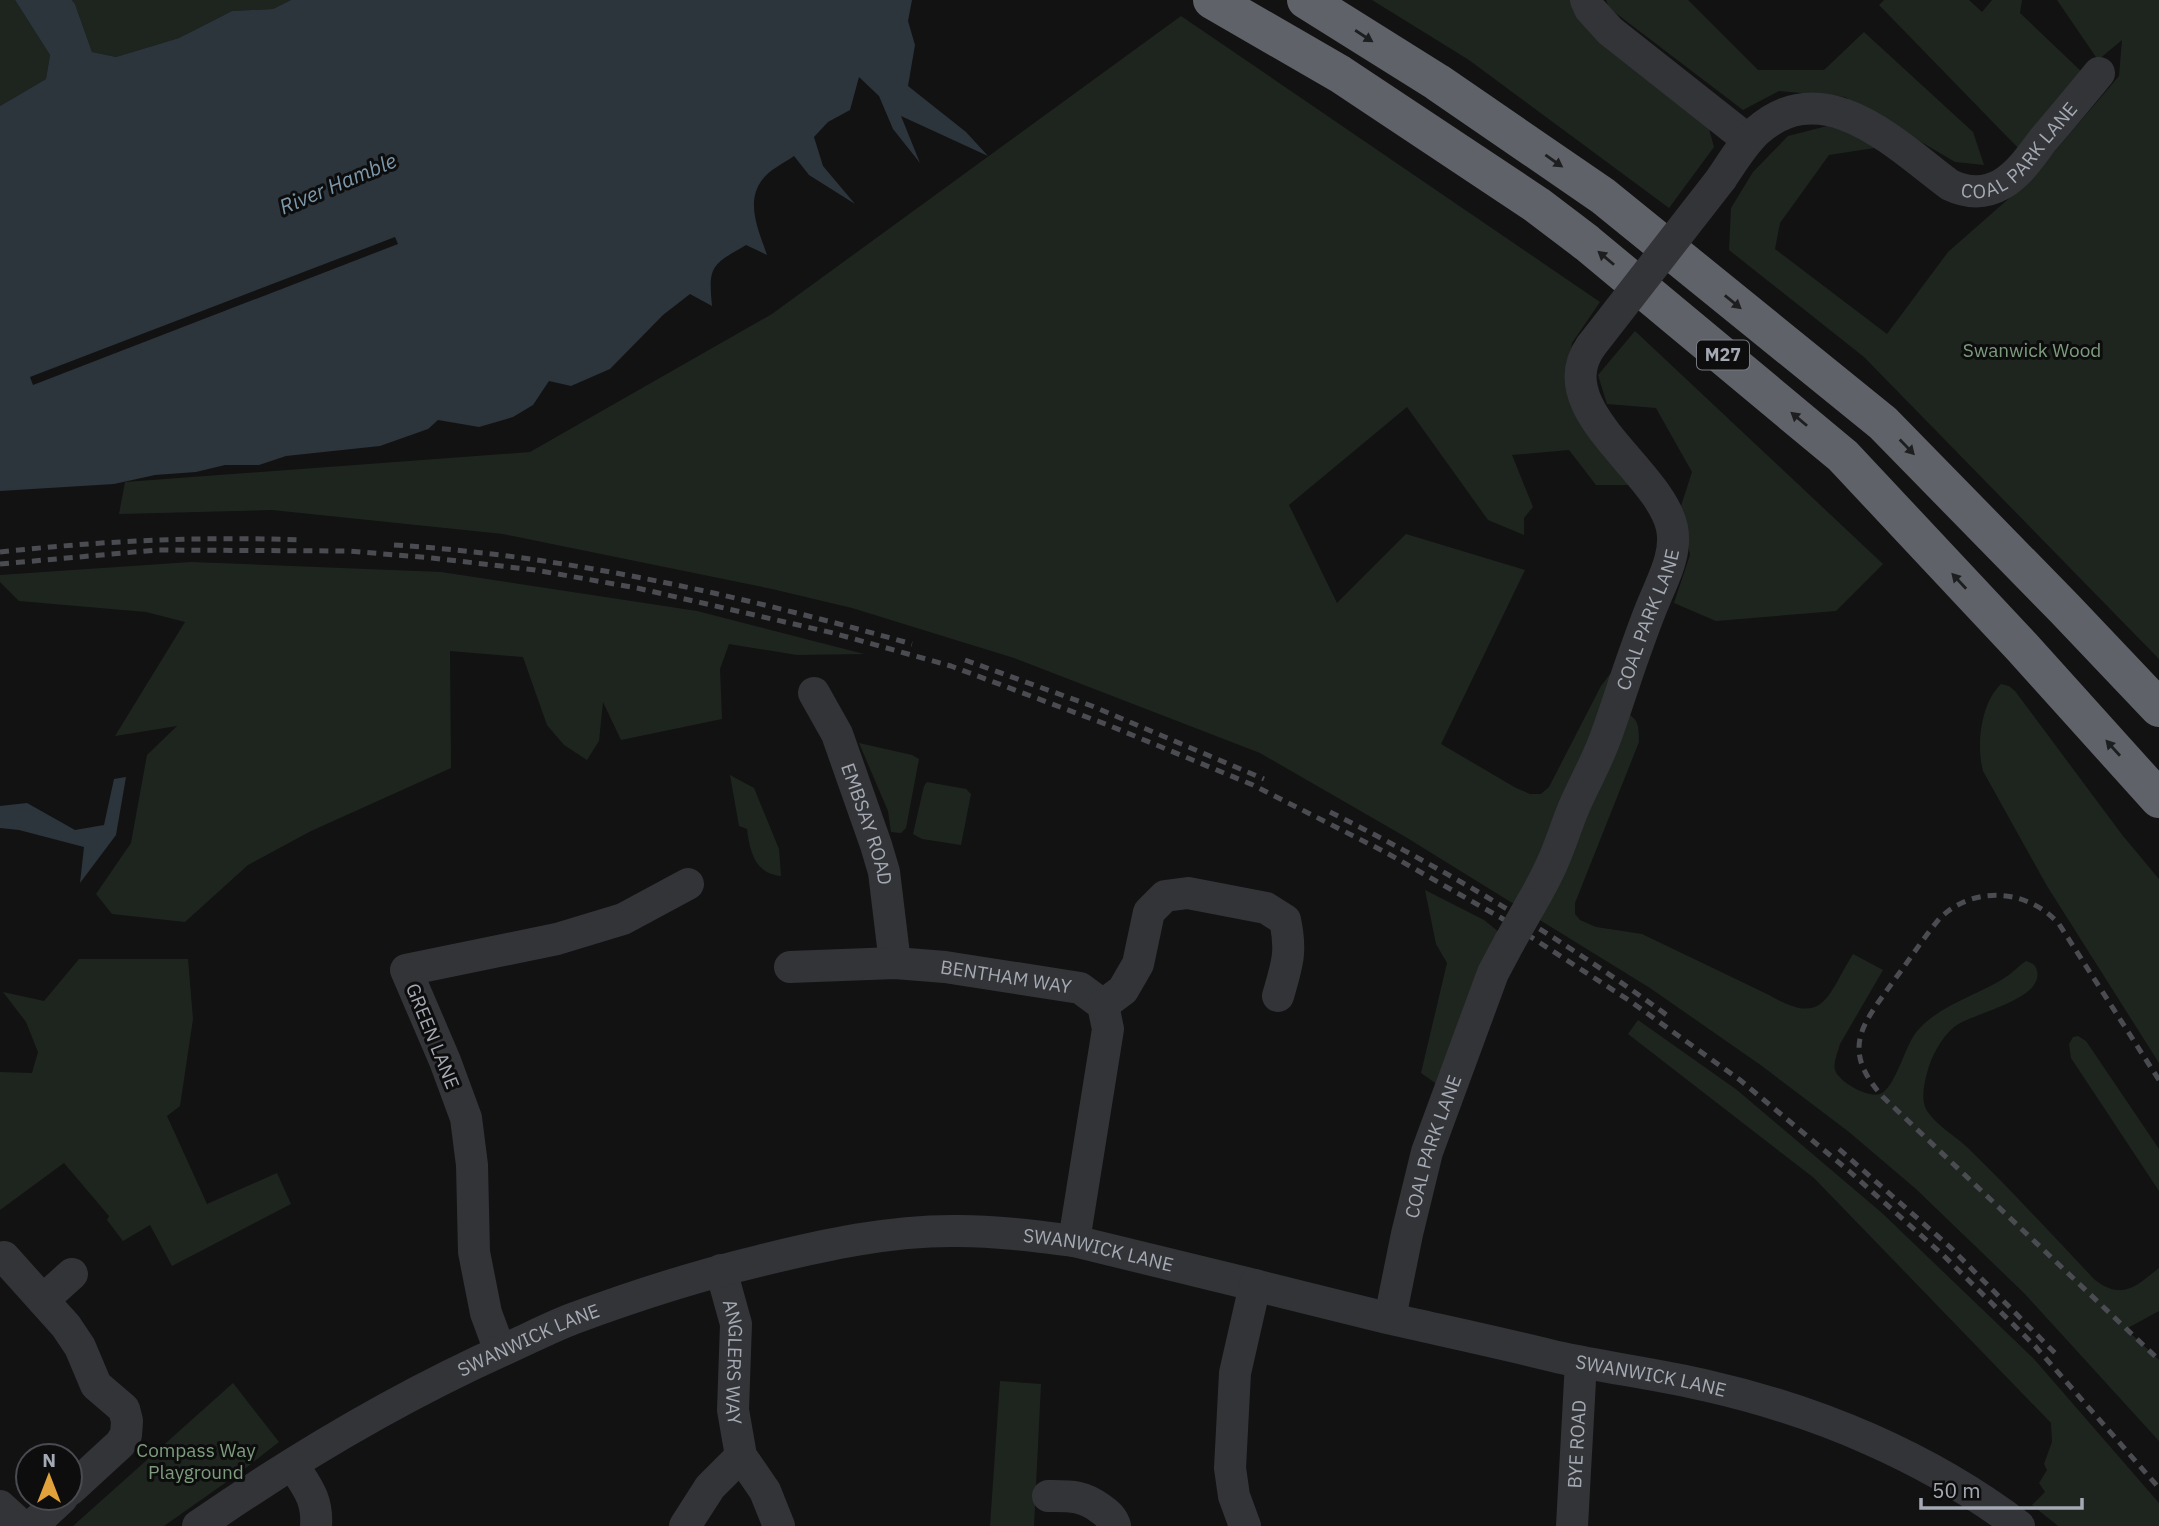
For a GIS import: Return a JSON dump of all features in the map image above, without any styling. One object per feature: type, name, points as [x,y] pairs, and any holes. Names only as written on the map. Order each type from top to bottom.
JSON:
[{"type":"highway","name":"M27","points":[[1212,0],[1340,74],[1537,205],[1587,243],[1843,456],[2022,647],[2159,799]]},
{"type":"highway","name":"M27","points":[[1306,0],[1458,96],[1603,196],[1883,423],[2159,708]]},
{"type":"street","points":[[1586,0],[1590,9],[1610,31],[1748,140]]},
{"type":"street","name":"COAL PARK LANE","points":[[1390,1318],[1427,1152],[1493,973],[1551,867],[1605,740],[1672,552],[1672,529],[1662,504],[1645,478],[1607,436],[1589,409],[1584,396],[1582,369],[1585,356],[1748,140],[1766,124],[1793,111],[1808,109],[1839,112],[1868,124],[1950,185],[1968,192],[1980,192],[2002,184],[2015,174],[2099,73]]},
{"type":"street","name":"EMBSAY ROAD","points":[[814,693],[837,734],[876,845],[884,872],[895,963]]},
{"type":"street","name":"GREEN LANE","points":[[500,1352],[486,1313],[474,1252],[472,1165],[466,1118],[406,970],[557,939],[622,919],[688,884]]},
{"type":"street","points":[[1074,1241],[1108,1029],[1103,1005],[1123,990],[1139,964],[1149,912],[1165,896],[1188,893],[1266,908],[1285,920],[1290,942],[1278,996]]},
{"type":"street","name":"BENTHAM WAY","points":[[790,967],[895,963],[945,967],[1080,988],[1103,1005]]},
{"type":"street","name":"SWANWICK LANE","points":[[198,1526],[368,1419],[436,1381],[569,1320],[721,1270],[806,1249],[884,1236],[956,1231],[1022,1234],[1074,1241],[1390,1318],[1758,1399],[1881,1445],[1945,1476],[2018,1526]]},
{"type":"street","points":[[4,1257],[66,1326],[80,1347],[96,1385],[124,1409],[126,1435],[120,1444],[84,1477]]},
{"type":"street","name":"ANGLERS WAY","points":[[721,1270],[736,1324],[733,1410],[741,1456],[765,1491],[779,1526]]},
{"type":"street","points":[[43,1300],[72,1274]]},
{"type":"street","points":[[1245,1526],[1234,1496],[1230,1459],[1235,1373],[1255,1285]]},
{"type":"street","name":"BYE ROAD","points":[[1572,1526],[1581,1362]]},
{"type":"street","points":[[685,1526],[710,1487],[741,1456]]},
{"type":"street","points":[[293,1465],[312,1494],[317,1511],[316,1526]]},
{"type":"street","points":[[1048,1496],[1091,1500],[1108,1514],[1115,1526]]},
{"type":"street","points":[[0,1506],[22,1526]]},
{"type":"street","points":[[32,1526],[47,1512]]},
{"type":"green space","points":[[0,0],[15,0],[50,55],[46,79],[0,106]]},
{"type":"green space","points":[[72,0],[291,0],[273,9],[232,11],[179,38],[116,57],[92,52]]},
{"type":"green space","points":[[1372,0],[1573,0],[1708,125],[1714,147],[1669,208],[1469,60]]},
{"type":"green space","points":[[1606,0],[1688,0],[1758,70],[1824,70],[1864,32],[1973,132],[1984,165],[1955,162],[1845,97],[1779,91],[1743,110],[1609,8]]},
{"type":"green space","points":[[1884,0],[1969,0],[1982,12],[1992,0],[2022,0],[2020,13],[2083,73],[2022,152],[1879,5]]},
{"type":"green space","name":"Swanwick Wood","points":[[2057,0],[2159,0],[2159,659],[1864,357],[1729,250],[1731,208],[1753,172],[1788,136],[1827,126],[1858,134],[1881,147],[1829,155],[1780,223],[1775,249],[1887,334],[1948,252],[2031,179],[2119,76],[2122,40],[2098,60]]},
{"type":"green space","points":[[1181,16],[1600,302],[1572,343],[1567,373],[1631,485],[1596,485],[1569,450],[1512,455],[1533,507],[1524,518],[1524,535],[1488,520],[1407,407],[1289,505],[1337,603],[1406,534],[1525,570],[1441,744],[1516,788],[1530,794],[1541,794],[1549,787],[1601,686],[1610,674],[1618,670],[1615,706],[1637,723],[1639,742],[1575,903],[1575,914],[1580,920],[1596,927],[1642,934],[1787,1004],[1802,1008],[1813,1008],[1829,995],[1853,954],[1883,970],[1840,1044],[1835,1060],[1838,1075],[1854,1088],[1874,1095],[1886,1090],[1896,1075],[1913,1037],[1928,1021],[1950,1006],[1998,982],[2026,961],[2035,966],[2036,981],[2029,990],[2005,1005],[1954,1027],[1945,1037],[1929,1067],[1924,1105],[1935,1120],[1985,1165],[2095,1280],[2114,1290],[2129,1289],[2159,1268],[2159,1311],[2126,1329],[2159,1360],[2159,1441],[2024,1293],[1916,1189],[1849,1132],[1762,1066],[1650,988],[1404,836],[1260,753],[1014,658],[852,608],[772,589],[503,534],[272,510],[119,514],[125,482],[530,452],[772,314]]},
{"type":"green space","points":[[1635,331],[1883,564],[1836,611],[1716,621],[1674,603],[1690,555],[1681,506],[1692,472],[1656,408],[1607,404],[1598,375]]},
{"type":"green space","points":[[191,562],[441,572],[697,611],[864,654],[797,655],[729,644],[720,669],[722,719],[621,740],[603,702],[599,741],[587,760],[564,745],[547,725],[523,657],[450,651],[451,768],[311,831],[248,865],[185,922],[112,914],[96,894],[131,843],[147,755],[177,726],[115,736],[185,622],[146,612],[19,601],[0,582],[0,575]]},
{"type":"green space","points":[[2001,684],[2015,691],[2123,836],[2159,879],[2159,1063],[2047,886],[1983,771],[1980,749],[1982,725],[1989,702]]},
{"type":"green space","points":[[859,743],[919,759],[906,828],[901,833],[891,832],[888,811]]},
{"type":"green space","points":[[730,775],[754,788],[779,849],[781,876],[765,870],[755,860],[747,829],[739,826]]},
{"type":"green space","points":[[927,782],[966,789],[971,794],[961,845],[922,839],[913,834]]},
{"type":"green space","points":[[1425,890],[1484,920],[1505,937],[1438,1085],[1421,1073],[1447,963],[1436,944]]},
{"type":"green space","points":[[79,959],[188,959],[193,1019],[180,1106],[167,1116],[207,1204],[277,1173],[291,1204],[172,1266],[150,1225],[123,1241],[107,1220],[109,1216],[64,1163],[0,1210],[0,1072],[32,1073],[38,1052],[26,1022],[3,992],[44,1001]]},
{"type":"green space","points":[[1638,1020],[1737,1090],[1882,1213],[2034,1359],[2159,1503],[2159,1526],[2058,1526],[2032,1505],[2045,1492],[2039,1483],[2047,1470],[2044,1464],[2052,1442],[2051,1423],[1814,1178],[1628,1034]]},
{"type":"green space","points":[[2078,1036],[2086,1041],[2159,1149],[2159,1191],[2071,1058],[2069,1044],[2073,1037]]},
{"type":"green space","points":[[1000,1381],[1041,1384],[1034,1526],[990,1526]]},
{"type":"green space","name":"Compass Way Playground","points":[[233,1383],[279,1442],[164,1526],[73,1526]]},
{"type":"water","name":"River Hamble","points":[[15,0],[72,0],[92,52],[116,57],[179,38],[232,11],[273,9],[291,0],[912,0],[908,21],[915,45],[908,86],[966,132],[988,156],[901,116],[920,163],[893,129],[879,96],[859,77],[850,110],[828,122],[814,137],[823,166],[855,204],[809,175],[794,156],[765,176],[754,198],[757,227],[767,255],[746,245],[726,257],[719,262],[712,274],[712,306],[690,294],[663,315],[610,369],[571,386],[549,381],[533,405],[513,417],[479,427],[438,420],[428,429],[380,446],[286,456],[259,465],[225,465],[114,484],[0,491],[0,106],[46,79],[50,55]]},
{"type":"water","points":[[126,777],[116,835],[80,883],[84,847],[19,830],[0,828],[0,806],[27,803],[75,830],[104,825],[114,779]]},
{"type":"pier","points":[[395,237],[398,244],[33,385],[30,377]]},
{"type":"railway","points":[[0,552],[151,540],[303,540]]},
{"type":"railway","points":[[394,545],[525,558],[655,581],[720,594],[912,644]]},
{"type":"railway","points":[[0,564],[157,550],[348,551],[535,570],[637,588],[833,633],[951,666],[1108,725],[1253,785],[1385,852],[1503,919],[1630,1001],[1740,1080],[1849,1171],[1943,1255],[2035,1346],[2159,1488]]},
{"type":"railway","points":[[965,660],[1092,706],[1264,779]]},
{"type":"railway","points":[[1330,812],[1504,907],[1668,1016]]},
{"type":"railway","points":[[2159,1080],[2059,924],[2032,904],[2001,895],[1969,900],[1940,918],[1873,1010],[1861,1036],[1859,1050],[1870,1080],[1883,1097],[2159,1360]]},
{"type":"railway","points":[[1839,1149],[1950,1247],[2055,1353]]}]
